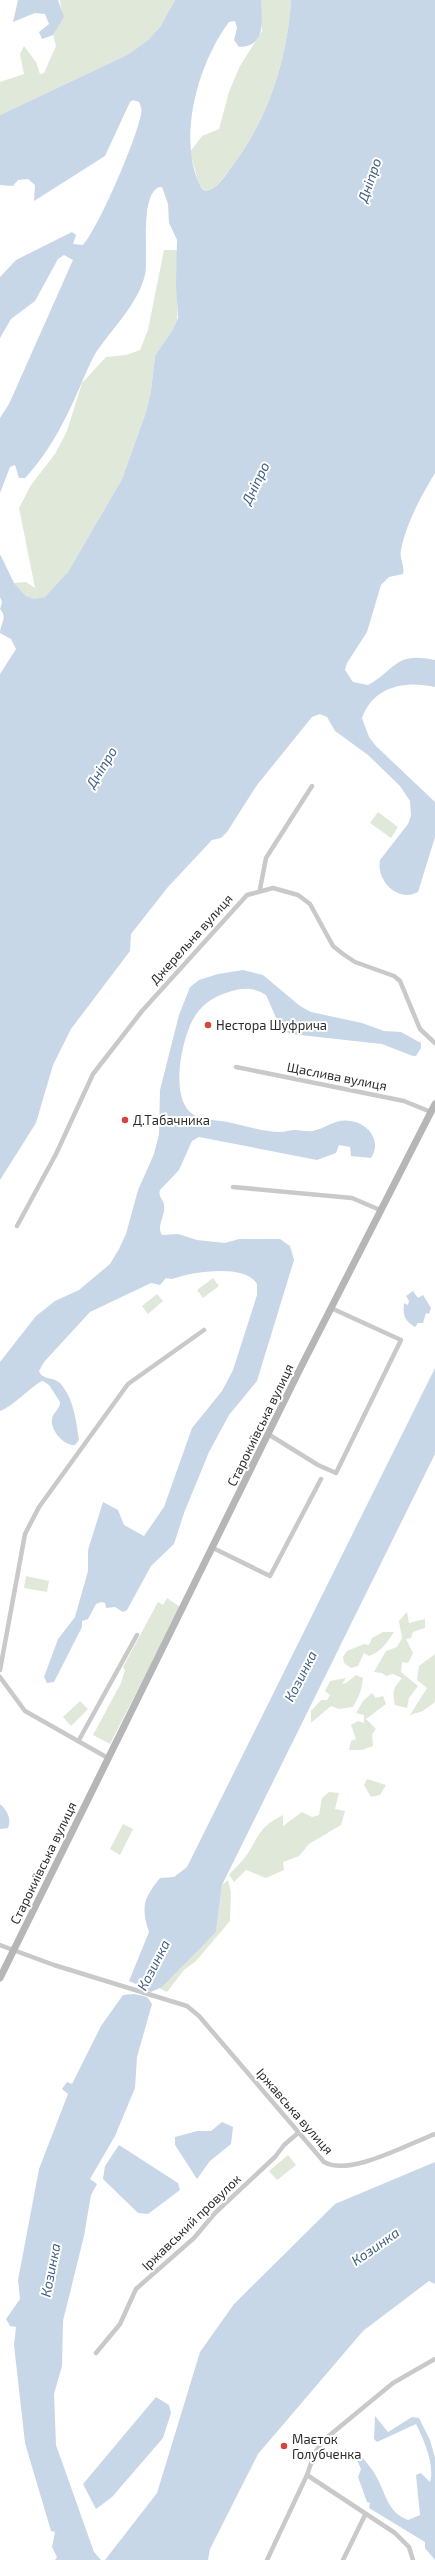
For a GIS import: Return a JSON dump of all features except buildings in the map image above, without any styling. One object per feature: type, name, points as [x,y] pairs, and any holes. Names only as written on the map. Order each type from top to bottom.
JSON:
[{"type":"street","points":[[260,890],[266,858],[312,786]]},
{"type":"street","name":"Джерельна вулиця","points":[[17,1226],[56,1154],[93,1074],[142,1011],[247,895],[260,890],[273,888],[298,895],[310,904],[333,946],[342,954],[355,962],[394,976],[400,982],[420,1029],[435,1043]]},
{"type":"street","name":"Щаслива вулиця","points":[[236,1067],[404,1101],[431,1112]]},
{"type":"street","name":"Старокиївська вулиця","points":[[0,1978],[268,1434],[380,1210],[435,1104]]},
{"type":"street","points":[[233,1187],[352,1198],[380,1210]]},
{"type":"street","points":[[268,1434],[318,1465],[336,1473],[351,1447],[401,1340],[331,1308]]},
{"type":"street","points":[[0,1670],[25,1534],[39,1508],[128,1384],[204,1330]]},
{"type":"street","points":[[213,1548],[270,1576],[321,1479]]},
{"type":"street","points":[[79,1740],[138,1635]]},
{"type":"street","points":[[0,1677],[25,1711],[79,1740],[108,1758]]},
{"type":"street","name":"Іржавська вулиця","points":[[0,1945],[129,1989],[187,2006],[199,2016],[324,2162],[332,2167],[362,2163],[435,2134]]},
{"type":"street","name":"Іржавський провулок","points":[[96,2353],[120,2324],[136,2289],[194,2238],[215,2213],[275,2158],[284,2145],[298,2133]]},
{"type":"street","points":[[267,2560],[307,2475],[315,2452],[325,2439],[393,2383],[435,2360]]},
{"type":"street","points":[[307,2475],[365,2515],[379,2522],[402,2540],[411,2550],[413,2560]]},
{"type":"street","points":[[343,2560],[365,2515]]},
{"type":"shaded area","points":[[60,0],[175,0],[160,27],[147,41],[127,55],[0,115],[0,82],[24,74],[20,54],[24,46],[36,62],[40,74],[44,73],[56,46],[53,35],[61,19]]},
{"type":"shaded area","points":[[261,0],[291,0],[289,23],[280,67],[265,110],[255,130],[243,150],[220,182],[210,190],[206,191],[199,185],[190,152],[202,136],[219,129],[229,92],[240,66],[262,31]]},
{"type":"shaded area","points":[[164,250],[178,250],[177,324],[155,356],[151,391],[146,412],[122,479],[68,572],[52,592],[45,597],[34,600],[26,596],[14,583],[26,582],[35,588],[19,508],[31,485],[55,454],[67,431],[82,383],[106,357],[126,355],[140,350],[148,330]]},
{"type":"shaded area","points":[[378,812],[398,827],[391,838],[370,823]]},
{"type":"shaded area","points":[[213,1278],[219,1286],[203,1298],[197,1290]]},
{"type":"shaded area","points":[[157,1294],[163,1301],[148,1314],[142,1306]]},
{"type":"shaded area","points":[[26,1576],[49,1581],[47,1592],[24,1588]]},
{"type":"shaded area","points":[[167,1598],[180,1607],[110,1744],[93,1735],[121,1683],[125,1670],[123,1667],[158,1602],[163,1605]]},
{"type":"shaded area","points":[[407,1612],[409,1623],[425,1619],[425,1628],[413,1632],[411,1638],[406,1639],[413,1653],[408,1663],[402,1662],[401,1672],[418,1686],[409,1698],[407,1708],[395,1705],[394,1701],[394,1690],[402,1678],[393,1674],[386,1676],[382,1673],[374,1672],[386,1651],[397,1647],[402,1638],[399,1621]]},
{"type":"shaded area","points":[[383,1632],[394,1632],[380,1650],[369,1656],[364,1653],[358,1666],[351,1668],[344,1663],[343,1657],[347,1651],[364,1644],[369,1645],[372,1638]]},
{"type":"shaded area","points":[[435,1654],[435,1702],[423,1711],[410,1715],[427,1688],[417,1680],[419,1666]]},
{"type":"shaded area","points":[[356,1675],[363,1678],[360,1693],[353,1707],[339,1709],[331,1706],[311,1723],[311,1711],[321,1700],[327,1700],[330,1695],[325,1691],[330,1681],[346,1678],[342,1684],[346,1683]]},
{"type":"shaded area","points":[[372,1693],[376,1698],[383,1696],[386,1704],[366,1719],[376,1729],[372,1734],[373,1746],[362,1750],[349,1750],[351,1741],[356,1739],[351,1725],[358,1721],[364,1723],[364,1715],[356,1713],[363,1701]]},
{"type":"shaded area","points":[[80,1701],[88,1709],[71,1726],[63,1717]]},
{"type":"shaded area","points":[[367,1779],[386,1785],[380,1795],[371,1797],[364,1785]]},
{"type":"shaded area","points":[[329,1792],[339,1793],[335,1809],[345,1811],[341,1825],[309,1844],[299,1856],[283,1862],[284,1870],[266,1878],[246,1870],[234,1882],[229,1875],[246,1856],[265,1827],[283,1815],[283,1826],[302,1812],[312,1817],[319,1815],[322,1798]]},
{"type":"shaded area","points":[[123,1824],[133,1829],[120,1855],[110,1849]]},
{"type":"shaded area","points":[[228,1880],[231,1893],[230,1921],[196,1961],[184,1970],[167,1992],[157,1987],[216,1932],[222,1885]]},
{"type":"shaded area","points":[[288,2155],[296,2165],[277,2180],[269,2171]]},
{"type":"water","points":[[18,0],[58,0],[64,17],[53,35],[42,39],[39,32],[49,24],[45,14],[35,13],[13,22]]},
{"type":"water","name":"Дніпро","points":[[175,0],[261,0],[262,23],[259,37],[248,46],[239,47],[234,40],[237,28],[235,21],[229,22],[209,55],[196,94],[190,135],[191,155],[200,186],[206,191],[214,188],[225,176],[243,150],[265,110],[280,67],[289,23],[291,0],[435,0],[435,473],[419,501],[406,530],[401,553],[403,574],[389,577],[381,585],[367,632],[347,663],[345,670],[353,682],[368,685],[403,660],[421,658],[435,660],[435,687],[413,684],[402,685],[382,692],[367,707],[362,718],[369,737],[376,746],[435,802],[435,837],[418,892],[410,895],[403,895],[390,888],[381,875],[380,860],[408,824],[411,816],[410,801],[400,786],[368,755],[335,731],[327,717],[320,714],[312,717],[257,785],[227,832],[221,838],[212,840],[168,887],[131,934],[130,951],[71,1029],[53,1065],[36,1123],[0,1180],[0,674],[16,649],[11,639],[0,633],[4,618],[0,609],[2,602],[0,597],[0,554],[14,583],[26,596],[34,599],[45,597],[68,572],[122,479],[146,412],[151,391],[155,356],[174,328],[178,318],[176,284],[177,240],[169,223],[168,204],[162,187],[159,187],[153,193],[149,202],[146,227],[145,275],[136,297],[95,354],[58,433],[42,457],[25,478],[19,478],[15,465],[10,467],[0,493],[0,418],[9,404],[73,260],[64,255],[58,259],[35,301],[11,319],[0,338],[0,277],[16,260],[72,232],[76,235],[73,244],[83,245],[90,235],[107,202],[125,161],[138,126],[141,106],[139,102],[133,100],[130,102],[105,156],[34,201],[35,185],[28,179],[18,180],[13,186],[0,185],[0,115],[127,55],[147,41],[160,27]]},
{"type":"water","points":[[243,970],[263,975],[300,1006],[311,1012],[362,1023],[384,1031],[401,1032],[421,1043],[421,1048],[416,1056],[413,1056],[382,1044],[291,1034],[281,1029],[266,995],[250,989],[237,990],[216,997],[202,1007],[195,1016],[190,1025],[182,1052],[179,1082],[181,1096],[186,1107],[194,1115],[206,1119],[273,1132],[295,1130],[313,1131],[336,1122],[345,1120],[351,1121],[363,1126],[372,1134],[375,1145],[374,1152],[371,1158],[351,1156],[350,1147],[339,1145],[336,1153],[317,1160],[199,1137],[192,1141],[179,1170],[160,1190],[164,1209],[160,1228],[162,1235],[178,1234],[197,1240],[225,1243],[239,1239],[280,1239],[290,1246],[294,1260],[257,1381],[229,1415],[209,1452],[184,1513],[174,1544],[151,1566],[127,1610],[123,1612],[115,1607],[106,1608],[105,1603],[101,1602],[96,1604],[88,1619],[82,1621],[82,1627],[54,1682],[47,1683],[44,1677],[58,1639],[75,1617],[88,1571],[88,1550],[103,1502],[118,1510],[124,1525],[144,1536],[164,1507],[192,1428],[222,1391],[233,1370],[257,1295],[257,1284],[251,1277],[230,1271],[204,1272],[172,1279],[166,1278],[160,1285],[151,1283],[90,1312],[44,1362],[39,1371],[43,1376],[60,1383],[65,1389],[74,1410],[77,1425],[79,1440],[75,1445],[71,1445],[62,1440],[53,1428],[52,1419],[59,1407],[60,1402],[49,1385],[43,1381],[5,1409],[0,1411],[0,1362],[36,1316],[55,1301],[79,1290],[110,1264],[126,1234],[138,1190],[154,1154],[159,1134],[160,1090],[179,1015],[190,987],[199,980],[218,974]]},
{"type":"water","points":[[413,1291],[418,1298],[423,1295],[431,1308],[429,1314],[426,1313],[423,1323],[418,1323],[415,1327],[406,1320],[404,1311],[404,1303],[408,1305],[409,1301],[406,1296]]},
{"type":"water","name":"Козинка","points":[[435,1368],[435,1454],[222,1885],[216,1932],[162,1987],[151,1992],[140,1989],[138,1985],[129,1981],[149,1932],[144,1909],[147,1898],[160,1878],[174,1877],[187,1867]]},
{"type":"water","points":[[0,1804],[5,1809],[9,1818],[8,1828],[0,1829]]},
{"type":"water","name":"Козинка","points":[[134,1994],[147,1997],[152,2004],[137,2057],[135,2088],[115,2136],[90,2179],[97,2184],[91,2195],[84,2236],[63,2321],[62,2366],[54,2394],[56,2445],[94,2552],[101,2560],[55,2560],[57,2557],[52,2547],[55,2532],[51,2531],[25,2443],[14,2345],[16,2327],[10,2326],[6,2319],[20,2299],[18,2280],[39,2169],[68,2094],[62,2089],[67,2082],[72,2084],[101,2026],[123,1995]]},
{"type":"water","points":[[222,2122],[233,2127],[231,2144],[210,2161],[197,2179],[175,2145],[175,2137],[197,2131],[211,2131]]},
{"type":"water","points":[[119,2145],[178,2183],[180,2190],[148,2214],[138,2213],[103,2179],[105,2166]]},
{"type":"water","name":"Козинка","points":[[435,2162],[435,2284],[429,2281],[363,2331],[258,2454],[210,2549],[208,2560],[105,2560],[157,2493],[200,2352],[234,2304],[335,2204]]},
{"type":"water","points":[[156,2397],[169,2405],[171,2413],[163,2438],[112,2497],[96,2509],[83,2484]]},
{"type":"water","points":[[375,2416],[388,2432],[412,2417],[419,2418],[430,2440],[435,2458],[435,2560],[425,2548],[425,2542],[369,2508],[370,2503],[367,2502],[358,2477],[361,2469],[356,2458],[359,2453],[374,2473],[391,2507],[401,2517],[408,2520],[420,2515],[416,2475],[421,2473],[430,2482],[431,2475],[428,2453],[416,2424],[377,2442],[374,2439]]},
{"type":"place","name":"Нестора Шуфрича","points":[[208,1025]]},
{"type":"place","name":"Д.Табачника","points":[[125,1120]]},
{"type":"place","name":"Маєток Голубченка","points":[[284,2446]]}]
